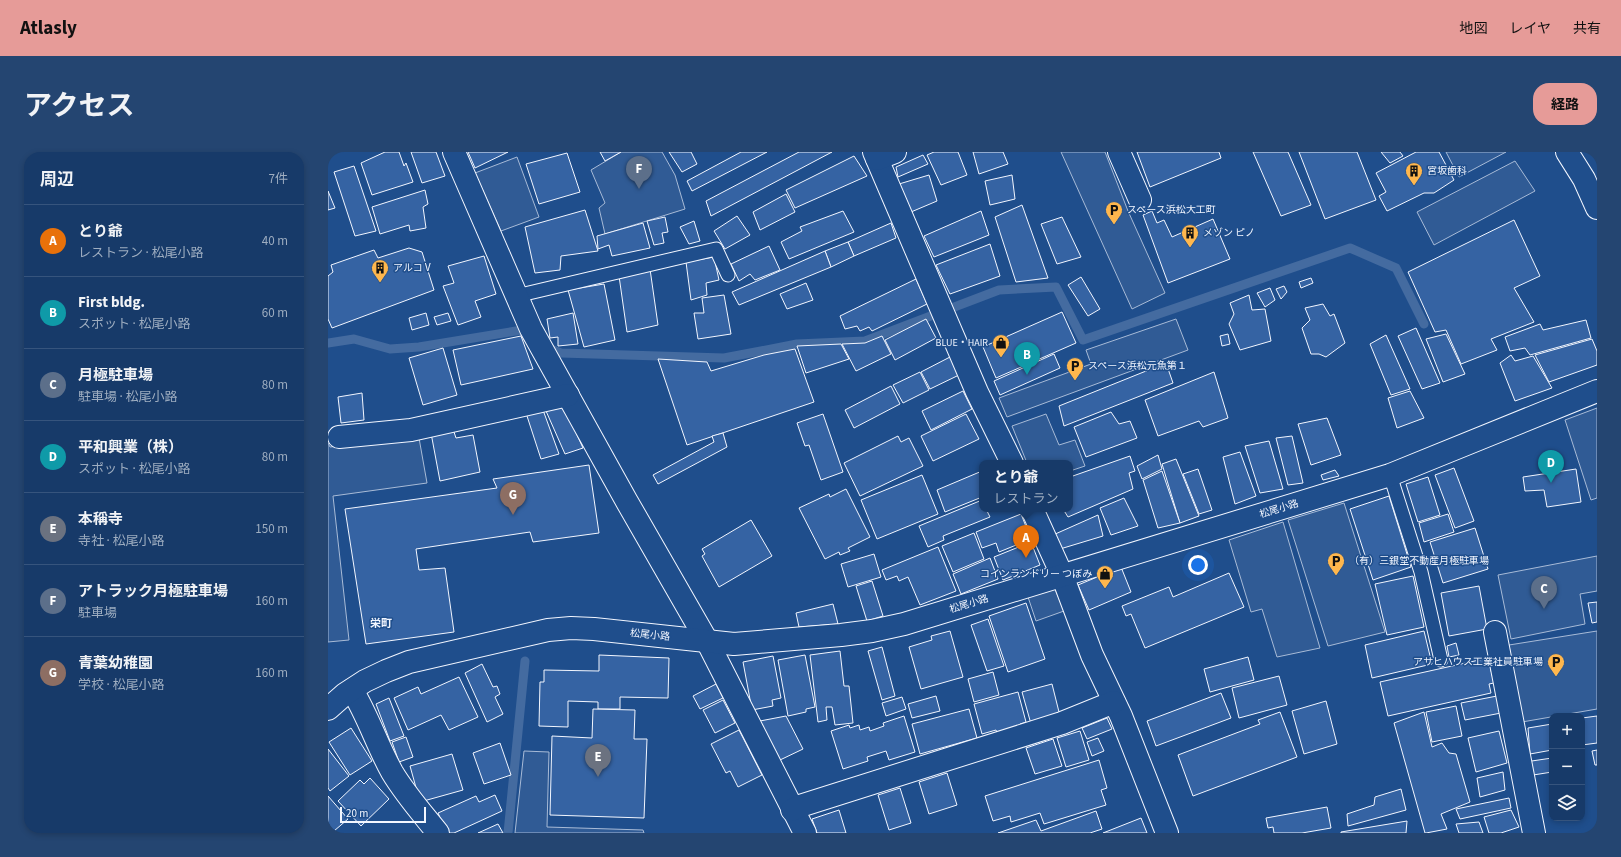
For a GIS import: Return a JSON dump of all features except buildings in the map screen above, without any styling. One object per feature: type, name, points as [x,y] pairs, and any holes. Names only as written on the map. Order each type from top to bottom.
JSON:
[{"type":"main road","points":[[454,152],[531,329],[626,500],[707,641],[805,833]]},
{"type":"main road","points":[[1119,152],[1140,200]]},
{"type":"main road","points":[[1567,152],[1584,179],[1597,208]]},
{"type":"main road","points":[[882,154],[977,392],[1011,460]]},
{"type":"main road","name":"松尾小路","points":[[328,709],[352,690],[386,670],[409,662],[548,630],[594,628],[734,644],[841,635],[872,631],[904,624],[1390,475],[1597,390]]},
{"type":"main road","points":[[339,437],[411,430],[568,395]]},
{"type":"main road","points":[[1033,512],[1062,576],[1092,655],[1114,702],[1167,833]]},
{"type":"main road","points":[[1495,632],[1534,833]]},
{"type":"main road","points":[[352,690],[360,703],[392,772],[410,798],[438,833]]},
{"type":"main road","points":[[792,810],[800,806],[1062,722],[1114,702]]},
{"type":"lane","points":[[516,296],[716,249],[728,275]]},
{"type":"lane","points":[[1390,475],[1421,572],[1441,660]]},
{"type":"shaded area","points":[[621,152],[662,152],[675,175],[685,209],[605,234],[599,208],[605,203],[591,170]]},
{"type":"shaded area","name":"スペース浜松大工町","points":[[1061,152],[1105,152],[1128,211],[1165,293],[1132,309]]},
{"type":"shaded area","points":[[1446,152],[1506,152],[1459,177]]},
{"type":"shaded area","points":[[517,157],[539,217],[501,231],[475,173]]},
{"type":"shaded area","points":[[1515,161],[1535,191],[1434,245],[1417,212]]},
{"type":"shaded area","name":"スペース浜松元魚第１","points":[[1176,319],[1188,350],[1007,417],[999,398],[1091,364],[1086,350]]},
{"type":"shaded area","points":[[1597,408],[1597,498],[1591,500],[1565,420]]},
{"type":"shaded area","points":[[1046,414],[1059,445],[1075,440],[1085,466],[1073,470],[1073,460],[1026,460],[1012,426]]},
{"type":"shaded area","points":[[419,438],[427,483],[333,496],[349,640],[328,642],[328,443],[330,447]]},
{"type":"shaded area","name":"（有）三銀堂不動産月極駐車場","points":[[1344,503],[1385,632],[1328,646],[1288,520]]},
{"type":"shaded area","points":[[1283,522],[1320,648],[1277,657],[1262,609],[1251,612],[1229,540]]},
{"type":"shaded area","points":[[1597,556],[1597,591],[1580,594],[1585,624],[1511,639],[1498,575]]},
{"type":"shaded area","points":[[1055,589],[1064,611],[1036,621],[1028,597]]},
{"type":"shaded area","name":"アサヒハウス工業社員駐車場","points":[[1597,631],[1597,709],[1574,713],[1549,713],[1549,717],[1522,722],[1509,645]]},
{"type":"shaded area","points":[[524,751],[549,752],[547,827],[643,830],[644,833],[515,833]]},
{"type":"waterway","points":[[545,347],[561,353],[724,358],[797,344],[865,341],[999,290],[1056,287],[1083,340],[1350,248],[1396,268],[1424,324]]},
{"type":"waterway","points":[[328,343],[354,339],[390,349],[419,347],[522,330],[527,338]]},
{"type":"waterway","points":[[508,833],[525,661]]},
{"type":"place","name":"宮坂歯科","points":[[1414,186]]},
{"type":"place","name":"アトラック月極駐車場","points":[[639,189]]},
{"type":"place","name":"スペース浜松大工町","points":[[1114,225]]},
{"type":"place","name":"メゾン ピノ","points":[[1190,248]]},
{"type":"place","name":"アルコⅤ","points":[[380,283]]},
{"type":"place","name":"BLUE・HAIR","points":[[1001,358]]},
{"type":"place","name":"First bldg.","points":[[1027,375]]},
{"type":"place","name":"スペース浜松元魚第１","points":[[1075,381]]},
{"type":"place","name":"平和興業（株）","points":[[1551,483]]},
{"type":"place","name":"青葉幼稚園","points":[[513,515]]},
{"type":"place","name":"とり爺","points":[[1026,558]]},
{"type":"place","name":"（有）三銀堂不動産月極駐車場","points":[[1336,576]]},
{"type":"place","name":"コインランドリー つぼみ","points":[[1105,589]]},
{"type":"place","name":"月極駐車場","points":[[1544,609]]},
{"type":"place","name":"アサヒハウス工業社員駐車場","points":[[1556,677]]},
{"type":"place","name":"本稱寺","points":[[598,777]]},
{"type":"district","name":"栄町","points":[[381,623]]}]
